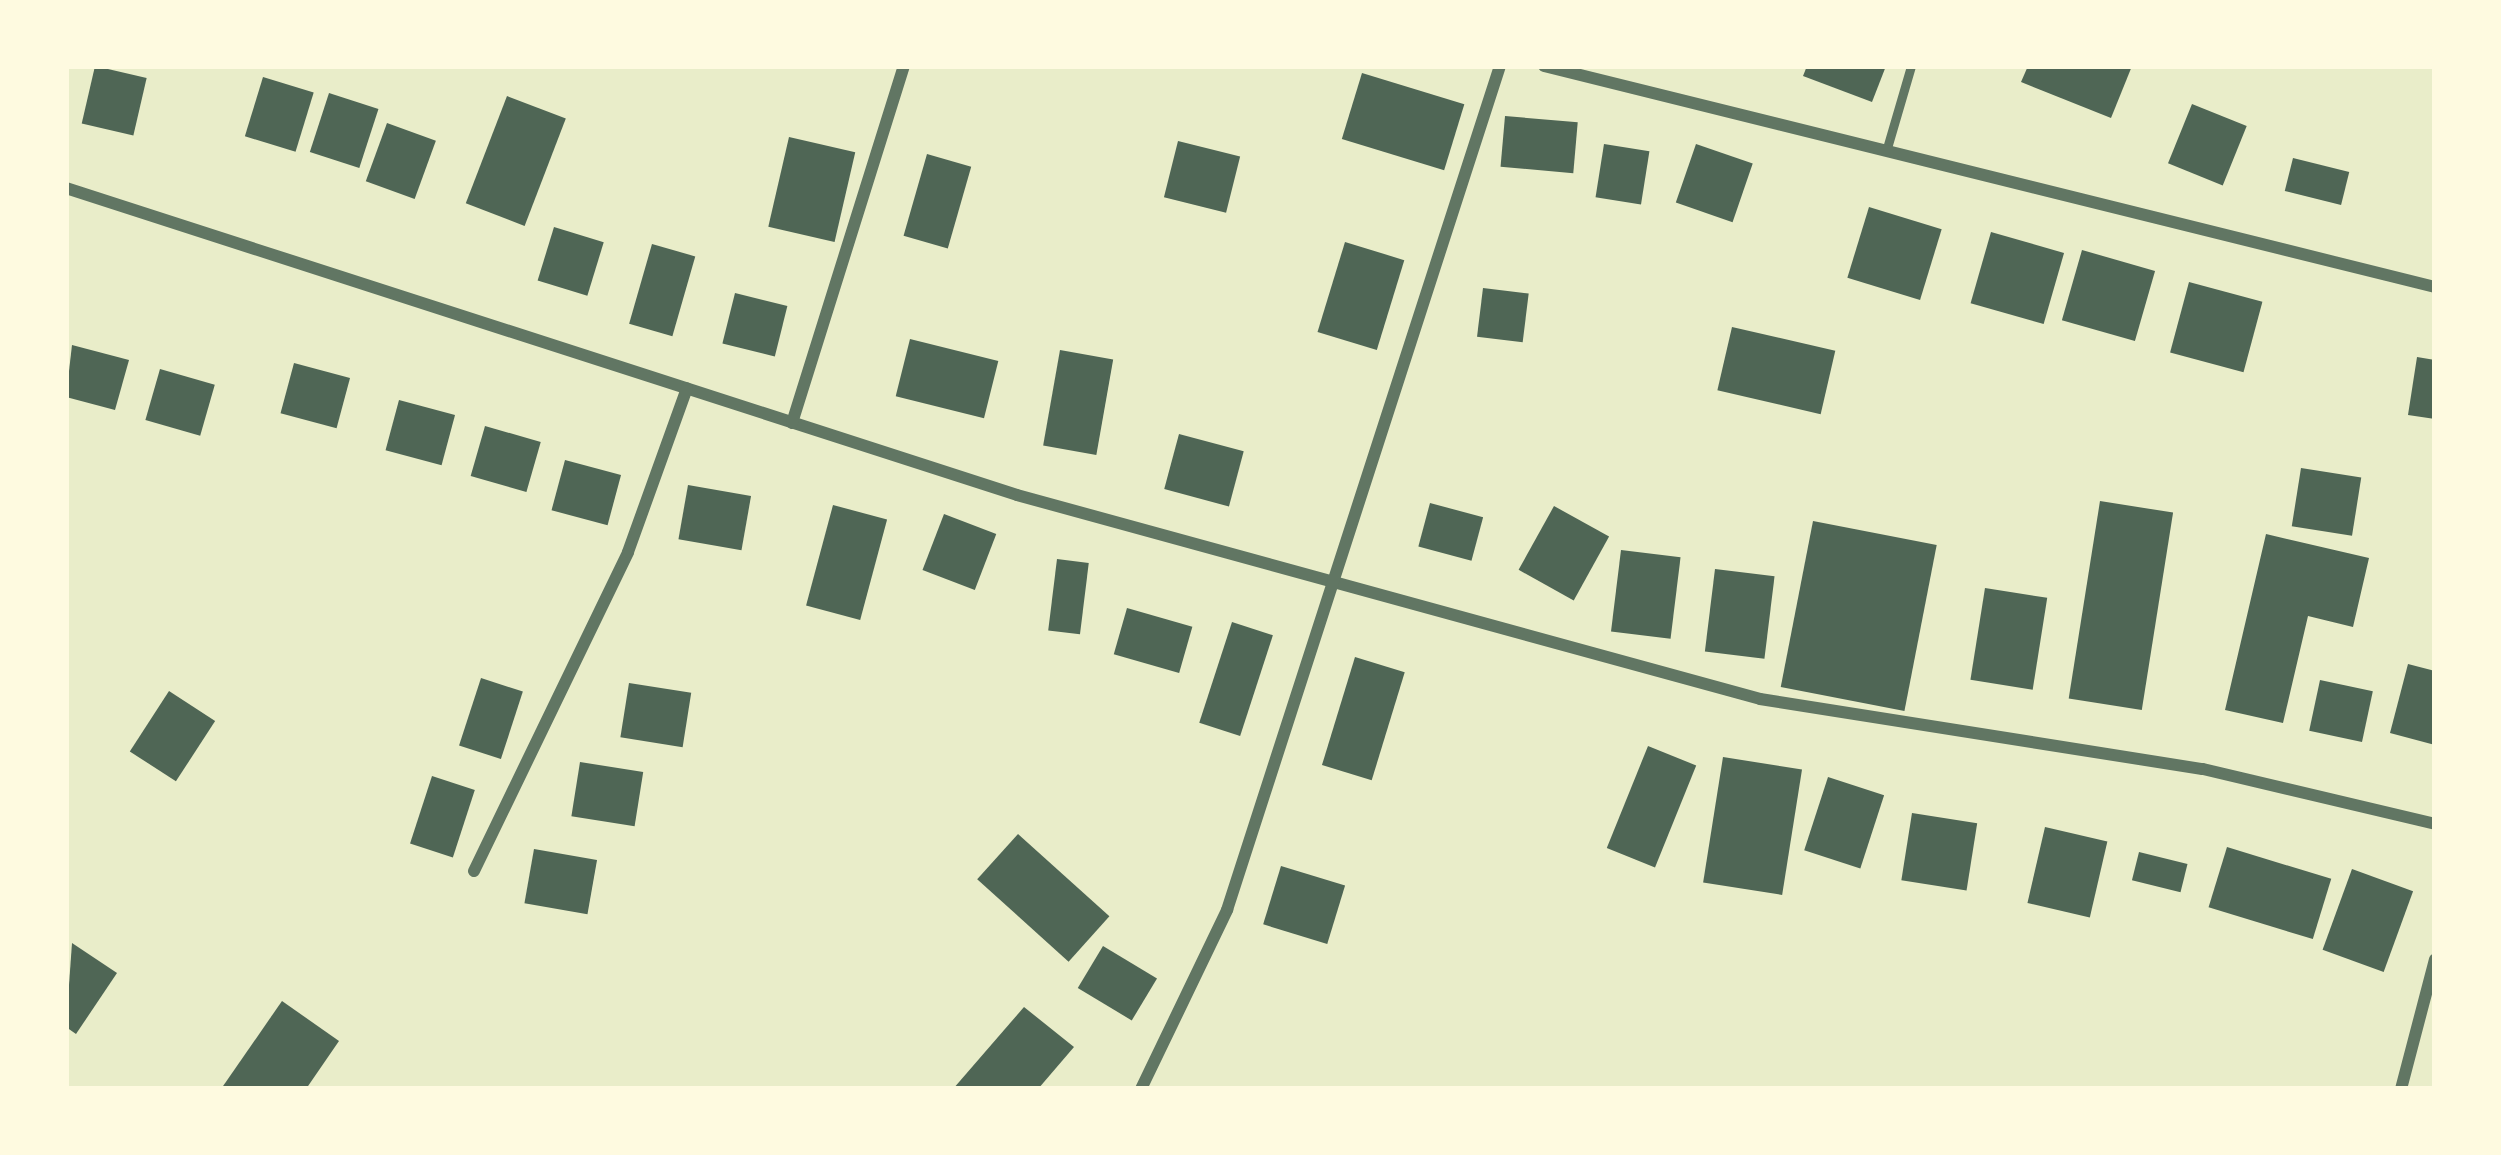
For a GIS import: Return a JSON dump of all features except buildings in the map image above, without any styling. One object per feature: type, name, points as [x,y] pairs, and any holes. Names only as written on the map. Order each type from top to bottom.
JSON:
[{"type":"street","points":[[792,422],[904,66]]},
{"type":"street","points":[[1141,1089],[1227,910],[1337,583],[1500,66]]},
{"type":"street","points":[[1544,66],[2435,287]]},
{"type":"street","points":[[66,188],[1017,495],[1760,699],[2203,769],[2435,824]]},
{"type":"street","points":[[474,871],[628,552],[687,388]]},
{"type":"street","points":[[2402,1089],[2435,959]]},
{"type":"lane","points":[[1886,148],[1910,66]]}]
